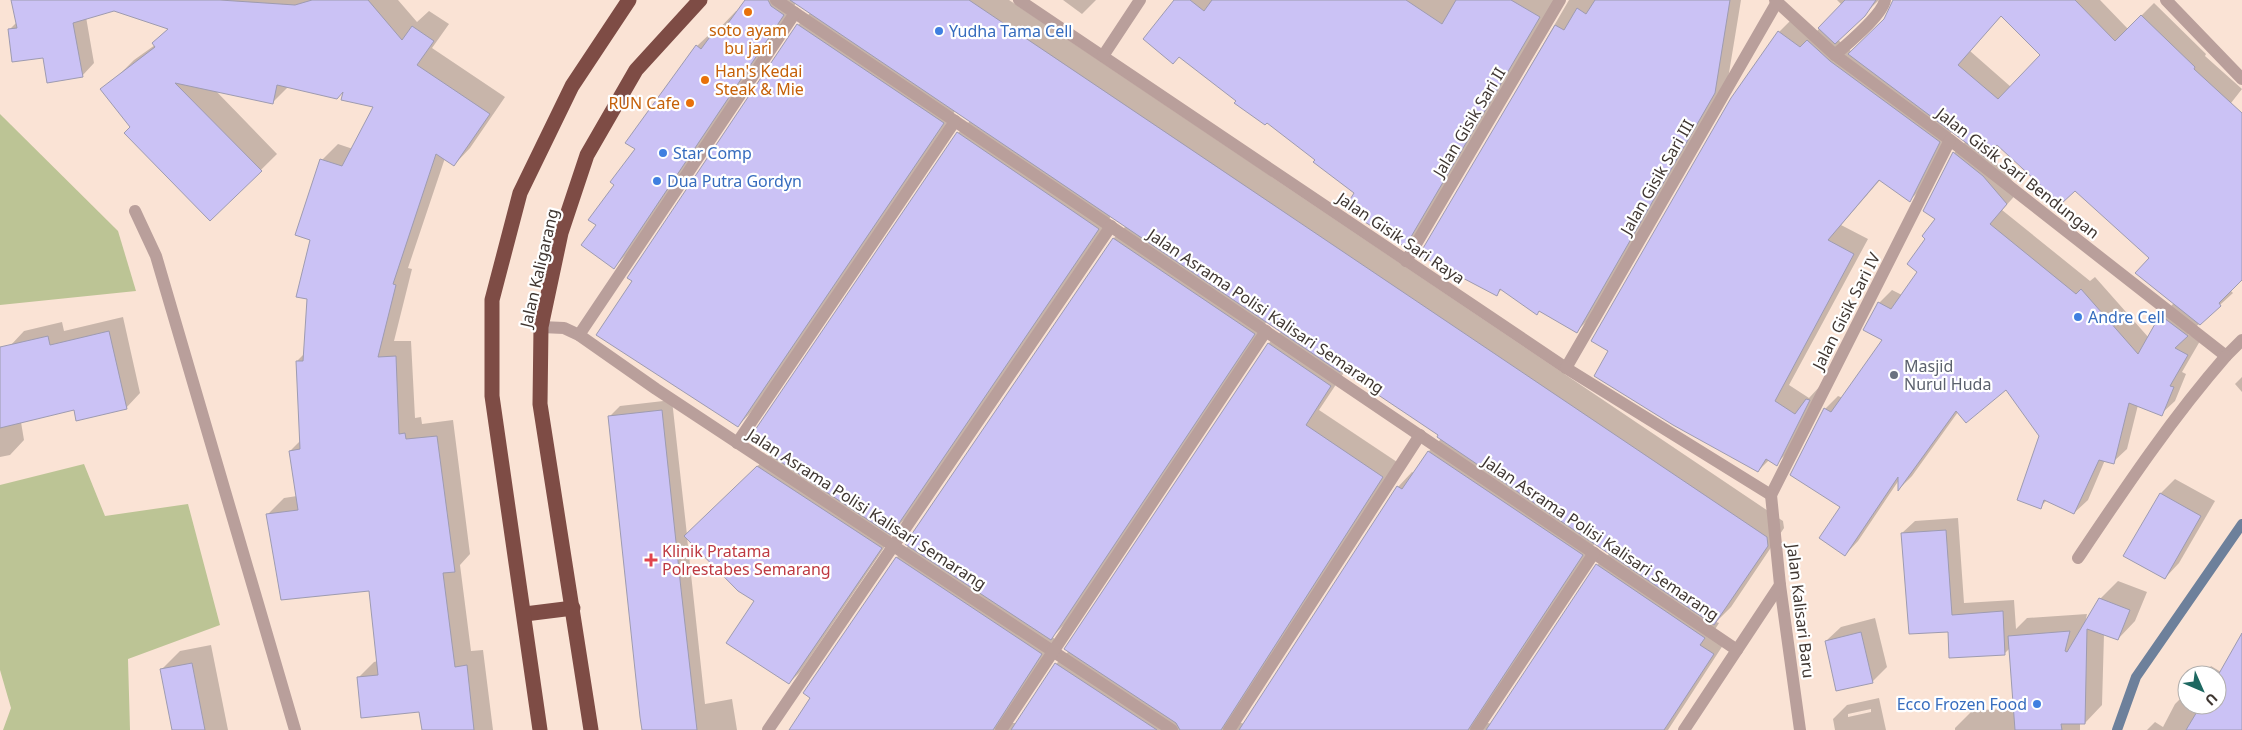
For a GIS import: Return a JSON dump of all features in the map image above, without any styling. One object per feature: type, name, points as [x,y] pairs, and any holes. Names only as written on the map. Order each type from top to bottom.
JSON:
[{"type":"highway","name":"Jalan Kaligarang","points":[[540,730],[525,614],[492,396],[492,300],[520,193],[572,86],[629,0]]},
{"type":"highway","name":"Jalan Kaligarang","points":[[591,730],[540,404],[541,327],[562,233],[588,155],[636,70],[700,0]]},
{"type":"highway","points":[[525,614],[572,608]]},
{"type":"street","name":"Jalan Asrama Polisi Kalisari Semarang","points":[[776,0],[1737,650]]},
{"type":"street","name":"Jalan Gisik Sari Raya","points":[[1019,0],[1566,368],[1771,495]]},
{"type":"street","points":[[1103,56],[1140,0]]},
{"type":"street","points":[[1835,55],[1874,18],[1884,5],[1885,0]]},
{"type":"street","points":[[2166,0],[2242,79]]},
{"type":"street","name":"Jalan Gisik Sari Bendungan","points":[[1776,1],[1835,55],[1950,140],[2226,356]]},
{"type":"street","name":"Jalan Gisik Sari III","points":[[1566,368],[1776,1]]},
{"type":"street","name":"Jalan Gisik Sari II","points":[[1406,261],[1554,2]]},
{"type":"street","points":[[579,335],[795,13]]},
{"type":"street","points":[[737,443],[955,121]]},
{"type":"street","name":"Jalan Gisik Sari IV","points":[[1771,495],[1950,140]]},
{"type":"street","points":[[135,211],[156,256],[295,730]]},
{"type":"street","points":[[768,730],[1111,226]]},
{"type":"street","name":"Jalan Asrama Polisi Kalisari Semarang","points":[[541,327],[564,328],[579,335],[737,443],[1172,730]]},
{"type":"street","points":[[1001,730],[1266,331]]},
{"type":"street","points":[[2078,558],[2154,446],[2190,398],[2242,340]]},
{"type":"street","points":[[1229,730],[1420,435]]},
{"type":"street","name":"Jalan Kalisari Baru","points":[[1771,495],[1780,586],[1800,730]]},
{"type":"street","points":[[1476,730],[1594,553]]},
{"type":"street","points":[[1684,730],[1780,586]]},
{"type":"green space","points":[[0,114],[118,231],[136,291],[0,305]]},
{"type":"green space","points":[[84,464],[105,516],[188,504],[220,625],[128,659],[130,730],[3,730],[11,708],[0,670],[0,485]]},
{"type":"building","points":[[11,0],[220,0],[295,5],[312,0],[368,0],[402,40],[412,26],[434,41],[417,65],[490,114],[454,166],[436,154],[393,284],[396,285],[378,357],[396,356],[399,434],[405,433],[406,439],[437,436],[455,572],[443,573],[455,667],[467,665],[474,730],[422,730],[419,712],[361,718],[357,677],[378,675],[369,591],[281,600],[266,514],[298,510],[289,451],[300,449],[296,361],[303,361],[307,299],[296,297],[310,240],[295,235],[320,159],[342,166],[373,107],[341,100],[343,92],[337,99],[277,85],[273,104],[175,83],[262,171],[210,221],[124,133],[130,127],[100,89],[155,47],[152,43],[168,29],[114,11],[73,23],[83,77],[47,83],[43,58],[12,62],[8,29],[17,28]]},
{"type":"building","points":[[745,0],[768,0],[771,6],[784,15],[614,269],[581,245],[596,225],[588,220],[614,185],[610,182],[635,149],[625,143],[696,45],[701,49],[718,26],[723,30]]},
{"type":"building","points":[[790,0],[969,0],[1767,537],[1768,546],[1714,625],[1437,437],[1438,435],[1341,370],[1340,372]]},
{"type":"building","points":[[1174,0],[1190,0],[1204,11],[1212,0],[1406,0],[1442,24],[1456,0],[1511,0],[1540,17],[1405,247],[1344,209],[1354,193],[1313,162],[1315,160],[1267,123],[1265,125],[1234,103],[1236,101],[1179,57],[1173,64],[1143,39]]},
{"type":"building","points":[[1595,0],[1730,0],[1715,93],[1577,333],[1539,311],[1537,315],[1500,289],[1497,296],[1419,255],[1555,25],[1564,30],[1577,8],[1586,14]]},
{"type":"building","points":[[1845,0],[1876,0],[1865,16],[1835,44],[1818,28]]},
{"type":"building","points":[[1893,0],[2075,0],[2115,41],[2141,15],[2195,67],[2194,69],[2242,113],[2242,280],[2219,303],[2221,306],[2200,325],[2135,273],[2149,258],[2075,191],[2061,204],[1997,145],[1985,157],[1848,54],[1884,19]],"holes":[[[2001,16],[2040,55],[1998,99],[1958,65]]]},
{"type":"building","points":[[797,24],[944,123],[738,427],[596,335],[632,281],[627,278]]},
{"type":"building","points":[[1778,31],[1800,47],[1807,40],[1830,61],[1940,142],[1910,202],[1879,180],[1828,240],[1854,254],[1775,401],[1795,414],[1806,399],[1810,400],[1777,466],[1766,459],[1758,472],[1673,425],[1594,376],[1608,351],[1591,341],[1731,98]]},
{"type":"building","points":[[957,132],[1099,229],[891,535],[769,454],[771,453],[752,440],[754,438],[751,436]]},
{"type":"building","points":[[1953,152],[1983,176],[2007,204],[1990,224],[2076,294],[2081,289],[2138,354],[2160,315],[2188,336],[2175,348],[2188,355],[2170,386],[2174,387],[2162,416],[2129,403],[2114,464],[2099,460],[2074,514],[2044,500],[2041,509],[2017,500],[2039,436],[2006,390],[1966,423],[1956,411],[1898,491],[1898,477],[1845,556],[1819,538],[1840,507],[1790,475],[1824,408],[1831,412],[1882,340],[1863,330],[1878,302],[1891,309],[1917,272],[1907,264],[1925,239],[1922,236],[1935,219],[1923,211]]},
{"type":"building","points":[[1113,238],[1255,334],[1051,640],[905,544]]},
{"type":"building","points":[[109,331],[127,409],[76,421],[74,410],[0,428],[0,347],[48,336],[50,345]]},
{"type":"building","points":[[1268,343],[1331,386],[1306,425],[1383,477],[1221,730],[1180,730],[1176,723],[1064,649]]},
{"type":"building","name":"Klinik Pratama Polrestabes Semarang","points":[[662,410],[697,730],[642,730],[640,717],[608,416]]},
{"type":"building","points":[[1428,451],[1583,555],[1468,730],[1239,730],[1397,486],[1402,489]]},
{"type":"building","points":[[757,466],[882,548],[789,684],[726,643],[754,601],[738,591],[684,536]]},
{"type":"building","points":[[2160,493],[2201,516],[2165,579],[2123,556]]},
{"type":"building","points":[[1946,530],[1952,615],[2003,611],[2005,655],[1949,658],[1948,632],[1909,634],[1901,533]]},
{"type":"building","points":[[896,557],[1042,654],[993,730],[789,730],[810,698],[803,693]]},
{"type":"building","points":[[1596,564],[1705,638],[1700,645],[1714,654],[1664,730],[1486,730]]},
{"type":"building","points":[[2099,598],[2130,610],[2118,640],[2087,629],[2085,724],[2061,724],[2062,730],[2015,730],[2008,636],[2070,631],[2065,651],[2067,652]]},
{"type":"building","points":[[1861,632],[1873,683],[1836,691],[1825,641]]},
{"type":"building","points":[[2242,633],[2242,730],[2186,730],[2195,715],[2227,715],[2227,665],[2224,665]]},
{"type":"building","points":[[192,663],[205,730],[172,730],[160,669]]},
{"type":"building","points":[[1055,663],[1157,730],[1011,730]]},
{"type":"waterway","points":[[2117,730],[2136,677],[2242,524]]},
{"type":"place","name":"soto ayam bu jari","points":[[748,12]]},
{"type":"place","name":"Yudha Tama Cell","points":[[939,31]]},
{"type":"place","name":"Han's Kedai Steak & Mie","points":[[705,80]]},
{"type":"place","name":"RUN Cafe","points":[[690,103]]},
{"type":"place","name":"Star Comp","points":[[663,153]]},
{"type":"place","name":"Dua Putra Gordyn","points":[[657,181]]},
{"type":"place","name":"Andre Cell","points":[[2078,317]]},
{"type":"place","name":"Masjid Nurul Huda","points":[[1894,375]]},
{"type":"place","name":"Klinik Pratama Polrestabes Semarang","points":[[651,560]]},
{"type":"place","name":"Ecco Frozen Food","points":[[2037,704]]}]
